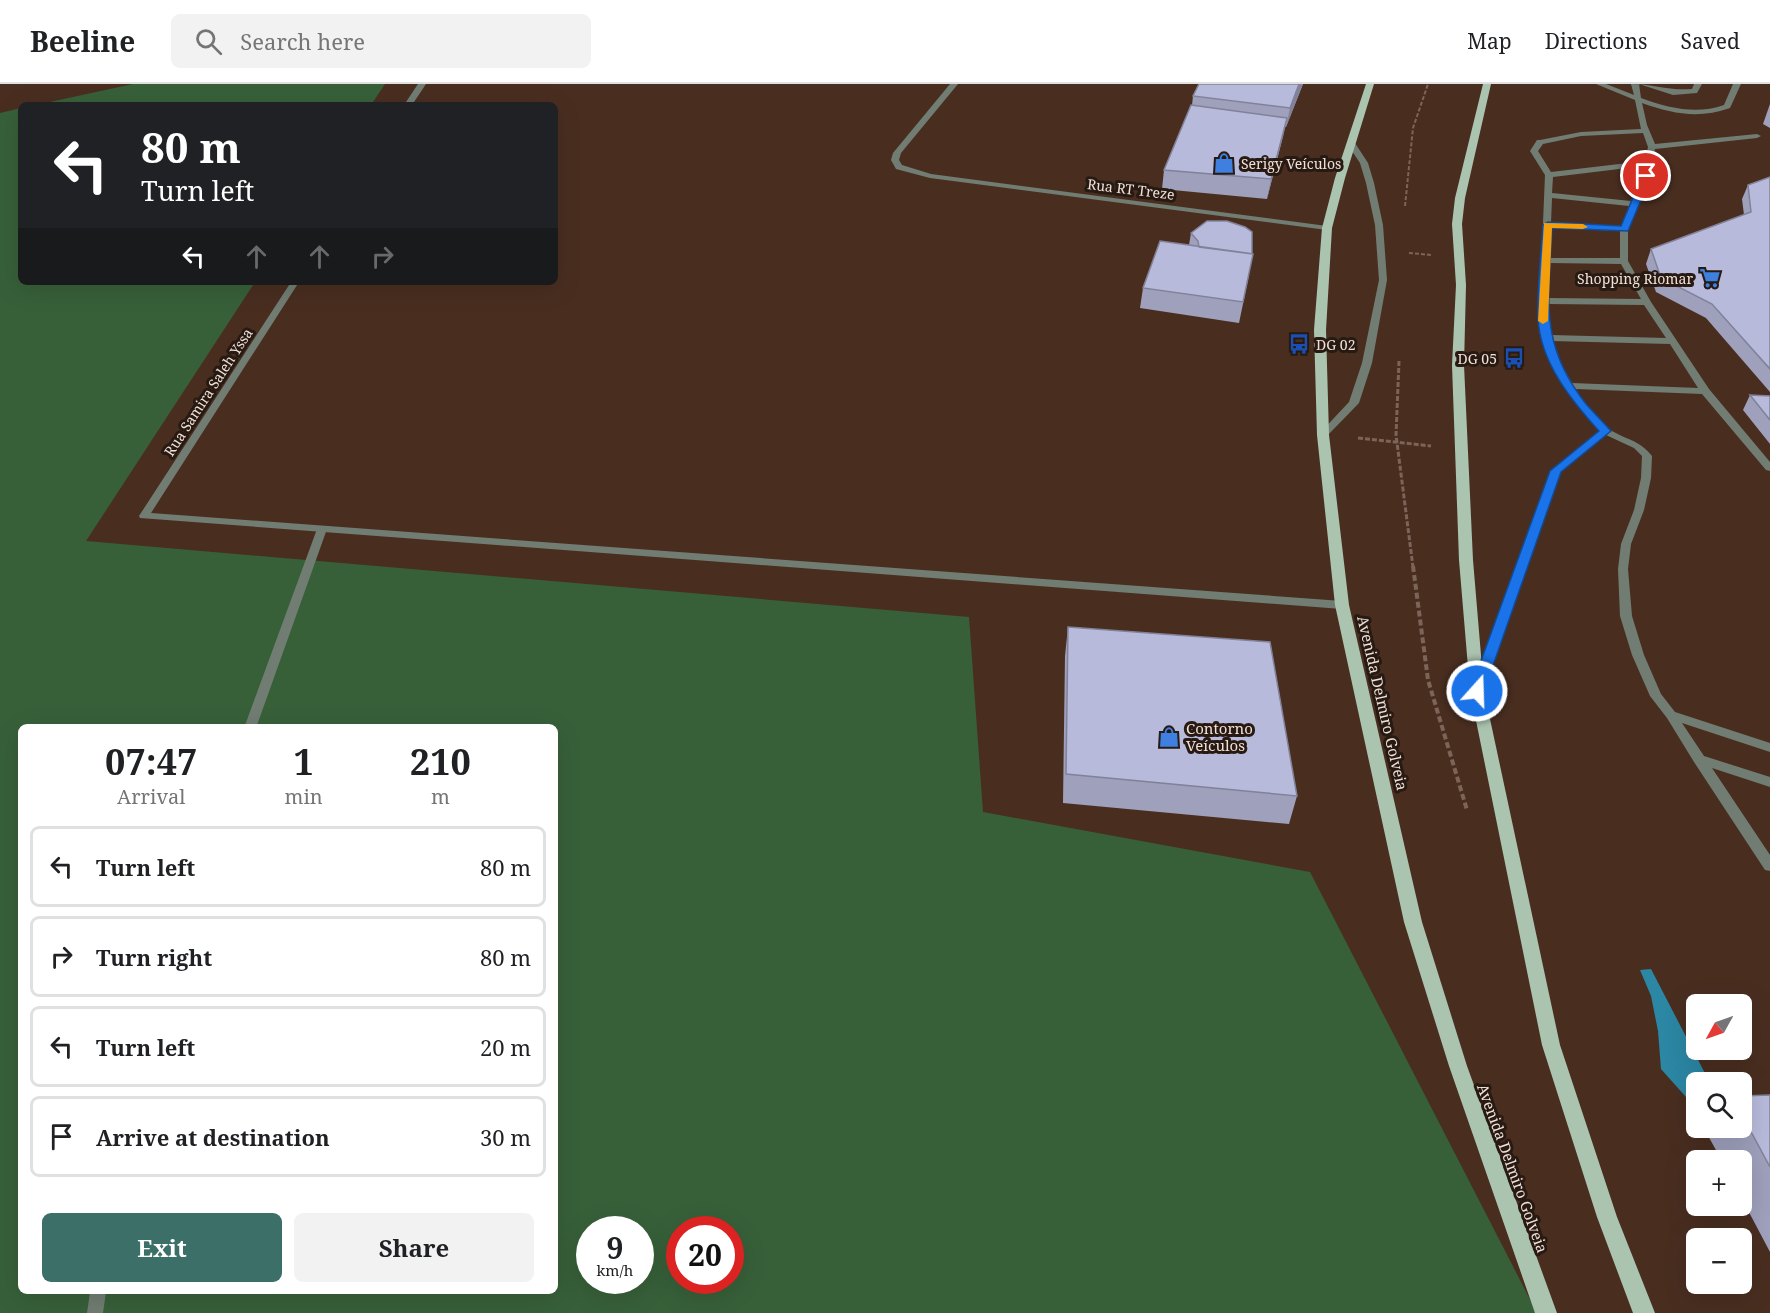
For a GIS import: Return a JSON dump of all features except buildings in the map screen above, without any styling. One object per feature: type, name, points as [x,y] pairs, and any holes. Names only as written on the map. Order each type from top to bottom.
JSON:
[{"type":"main road","name":"Avenida Delmiro Golveia","points":[[1370,84],[1340,178],[1327,228],[1320,330],[1323,435],[1342,605],[1413,922],[1458,1066],[1546,1313]]},
{"type":"main road","points":[[1487,84],[1460,198],[1457,224],[1461,285],[1458,364],[1466,560],[1477,691],[1551,1045],[1607,1217],[1644,1313]]},
{"type":"street","points":[[410,102],[422,84]]},
{"type":"street","name":"Rua RT Treze","points":[[954,84],[897,153],[895,160],[899,167],[930,176],[1327,228]]},
{"type":"street","points":[[1600,84],[1687,114],[1706,114],[1726,106],[1737,84]]},
{"type":"street","points":[[1635,84],[1645,130],[1652,147],[1646,176],[1624,229],[1624,261],[1647,302],[1705,391],[1770,468]]},
{"type":"street","points":[[1642,84],[1681,94],[1694,91],[1698,84]]},
{"type":"street","points":[[1645,130],[1581,134],[1540,142],[1534,151],[1550,175],[1545,260],[1546,338],[1554,363],[1581,405],[1605,431],[1638,446],[1647,456],[1646,478],[1641,499],[1626,544],[1623,569],[1626,616],[1638,655],[1656,696],[1740,816],[1770,866]]},
{"type":"street","points":[[1652,147],[1757,136]]},
{"type":"street","points":[[1323,435],[1354,403],[1367,363],[1383,280],[1379,225],[1370,183],[1364,163],[1352,145]]},
{"type":"street","points":[[1550,175],[1648,163]]},
{"type":"street","points":[[1550,195],[1634,204]]},
{"type":"street","points":[[1548,225],[1624,229]]},
{"type":"street","points":[[1545,260],[1624,261]]},
{"type":"street","name":"Rua Samira Saleh Yssa","points":[[292,285],[144,516],[322,529]]},
{"type":"street","points":[[1544,301],[1647,302]]},
{"type":"street","points":[[1546,338],[1672,341]]},
{"type":"street","points":[[1569,386],[1705,391]]},
{"type":"street","points":[[1477,691],[1556,471],[1605,431]]},
{"type":"street","points":[[251,724],[322,529],[1342,605]]},
{"type":"street","points":[[1671,715],[1770,748]]},
{"type":"street","points":[[1698,759],[1770,782]]},
{"type":"street","points":[[95,1313],[98,1294]]},
{"type":"path","points":[[1323,435],[1462,449]]},
{"type":"green space","points":[[133,84],[385,84],[373,102],[50,102]]},
{"type":"green space","points":[[18,109],[18,285],[253,285],[86,541],[969,617],[983,812],[1310,872],[1537,1313],[0,1313],[0,113]]},
{"type":"water","points":[[1651,969],[1686,1037],[1686,1060],[1698,1060],[1704,1072],[1686,1072],[1686,1097],[1661,1069],[1658,1031],[1651,996],[1640,970]]},
{"type":"slow traffic","points":[[1543,321],[1548,225],[1583,227]]},
{"type":"place","name":"Serigy Veículos","points":[[1224,163]]},
{"type":"place","name":"Shopping Riomar","points":[[1710,278]]},
{"type":"place","name":"DG 02","points":[[1299,344]]},
{"type":"place","name":"DG 05","points":[[1514,358]]},
{"type":"place","name":"Contorno Veículos","points":[[1169,737]]},
{"type":"route","points":[[1477,691],[1556,471],[1605,431],[1581,405],[1554,363],[1546,338],[1543,318],[1548,225],[1624,229],[1646,176]]}]
